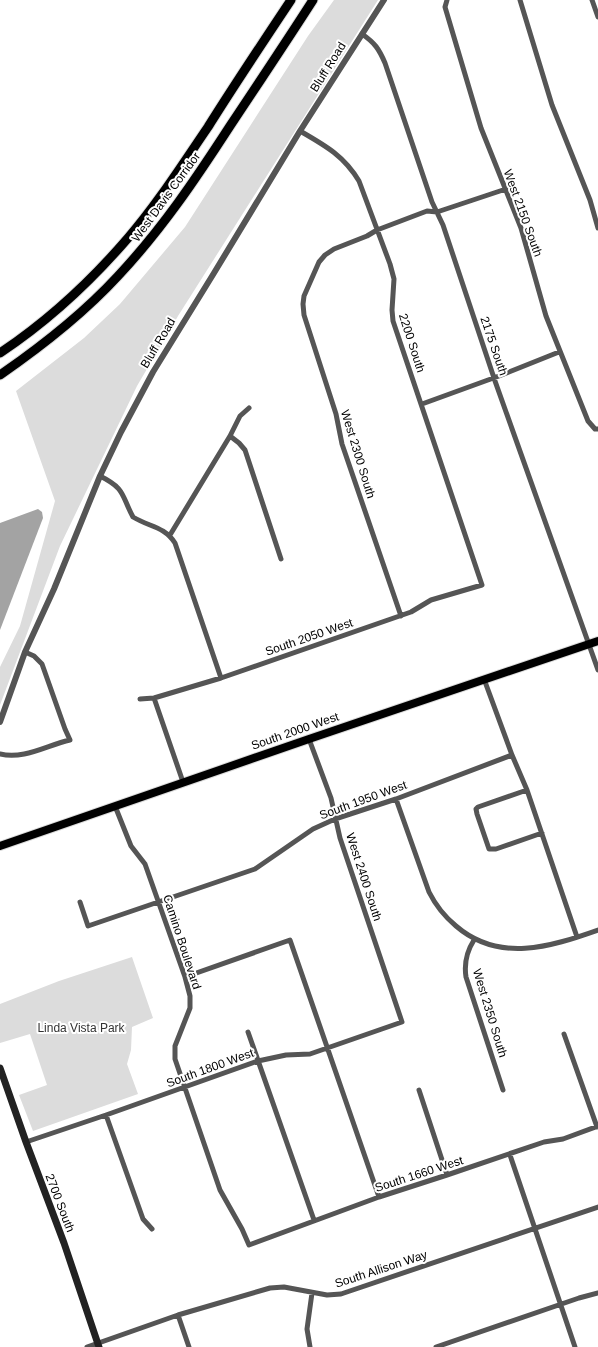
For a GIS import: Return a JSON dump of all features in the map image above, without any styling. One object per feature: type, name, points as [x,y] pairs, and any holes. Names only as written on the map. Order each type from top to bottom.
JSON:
[{"type":"highway","name":"West Davis Corridor","points":[[0,353],[35,327],[69,298],[100,269],[132,234],[177,173],[291,0]]},
{"type":"highway","name":"West Davis Corridor","points":[[0,375],[42,345],[78,316],[117,278],[146,245],[186,193],[313,0]]},
{"type":"main road","name":"South 2000 West","points":[[0,846],[598,641]]},
{"type":"main road","name":"2700 South","points":[[0,1068],[64,1243],[98,1345]]},
{"type":"street","name":"Bluff Road","points":[[0,722],[25,652],[54,589],[100,476],[121,432],[153,372],[300,131],[384,0]]},
{"type":"street","name":"West 2150 South","points":[[447,0],[445,7],[481,128],[521,228],[546,316],[559,352],[588,421],[596,429]]},
{"type":"street","points":[[520,0],[552,105],[590,200],[598,228]]},
{"type":"street","points":[[592,0],[598,17]]},
{"type":"street","name":"2175 South","points":[[362,34],[373,41],[380,50],[385,63],[432,202],[443,225],[494,378],[598,670]]},
{"type":"street","name":"2200 South","points":[[300,131],[329,148],[343,159],[353,170],[359,182],[390,264],[394,279],[392,310],[393,321],[482,585]]},
{"type":"street","points":[[377,230],[427,211],[437,212],[506,189]]},
{"type":"street","name":"West 2300 South","points":[[377,230],[367,236],[334,249],[325,255],[320,262],[304,296],[303,304],[304,314],[336,414],[342,444],[401,616]]},
{"type":"street","points":[[422,404],[494,378],[559,352]]},
{"type":"street","points":[[170,535],[230,436],[240,416],[249,408]]},
{"type":"street","points":[[230,436],[240,443],[245,450],[281,559]]},
{"type":"street","points":[[100,476],[118,487],[133,518],[170,535],[175,543],[221,678]]},
{"type":"street","name":"South 2050 West","points":[[140,699],[154,698],[221,678],[401,616],[431,600],[482,585]]},
{"type":"street","points":[[0,754],[9,756],[20,755],[70,740],[42,664],[34,656],[25,652]]},
{"type":"street","points":[[484,679],[512,755],[527,790],[577,937]]},
{"type":"street","points":[[154,698],[183,782]]},
{"type":"street","name":"West 2400 South","points":[[309,739],[331,798],[335,819],[402,1022]]},
{"type":"street","name":"South 1950 West","points":[[80,902],[88,926],[254,870],[314,829],[335,819],[396,799],[512,755]]},
{"type":"street","points":[[527,790],[478,807],[476,809],[476,814],[487,845],[489,849],[492,850],[542,833]]},
{"type":"street","points":[[396,799],[429,892],[434,901],[450,921],[474,940],[510,949],[548,946],[598,930]]},
{"type":"street","name":"Camino Boulevard","points":[[115,806],[131,846],[145,864],[185,977],[190,996],[190,1008],[175,1046],[175,1059],[220,1190],[242,1229],[249,1245]]},
{"type":"street","points":[[185,977],[290,940],[379,1197]]},
{"type":"street","name":"West 2350 South","points":[[474,940],[466,959],[466,977],[503,1090]]},
{"type":"street","name":"South 1800 West","points":[[26,1142],[258,1061],[286,1055],[310,1054],[402,1022]]},
{"type":"street","points":[[248,1032],[314,1220]]},
{"type":"street","points":[[564,1034],[597,1127]]},
{"type":"street","points":[[419,1090],[447,1175]]},
{"type":"street","points":[[106,1115],[142,1219],[152,1229]]},
{"type":"street","name":"South 1660 West","points":[[249,1245],[379,1197],[510,1155],[544,1142],[563,1139],[597,1127]]},
{"type":"street","points":[[510,1155],[575,1347]]},
{"type":"street","name":"South Allison Way","points":[[87,1347],[98,1345],[178,1315],[270,1288],[284,1287],[327,1295],[341,1294],[598,1207]]},
{"type":"street","points":[[310,1347],[307,1329],[312,1293]]},
{"type":"street","points":[[436,1347],[579,1298],[598,1293]]},
{"type":"street","points":[[178,1315],[189,1347]]},
{"type":"green space","points":[[334,0],[378,0],[178,316],[137,386],[60,546],[0,705],[0,667],[20,626],[55,501],[16,391],[84,338],[120,304],[185,227],[308,36]]},
{"type":"green space","name":"Linda Vista Park","points":[[132,957],[153,1018],[132,1027],[131,1050],[127,1064],[138,1094],[33,1131],[19,1095],[47,1085],[30,1034],[0,1043],[0,1004],[59,981]]},
{"type":"shaded area","points":[[38,509],[42,512],[43,518],[0,630],[0,523]]}]
